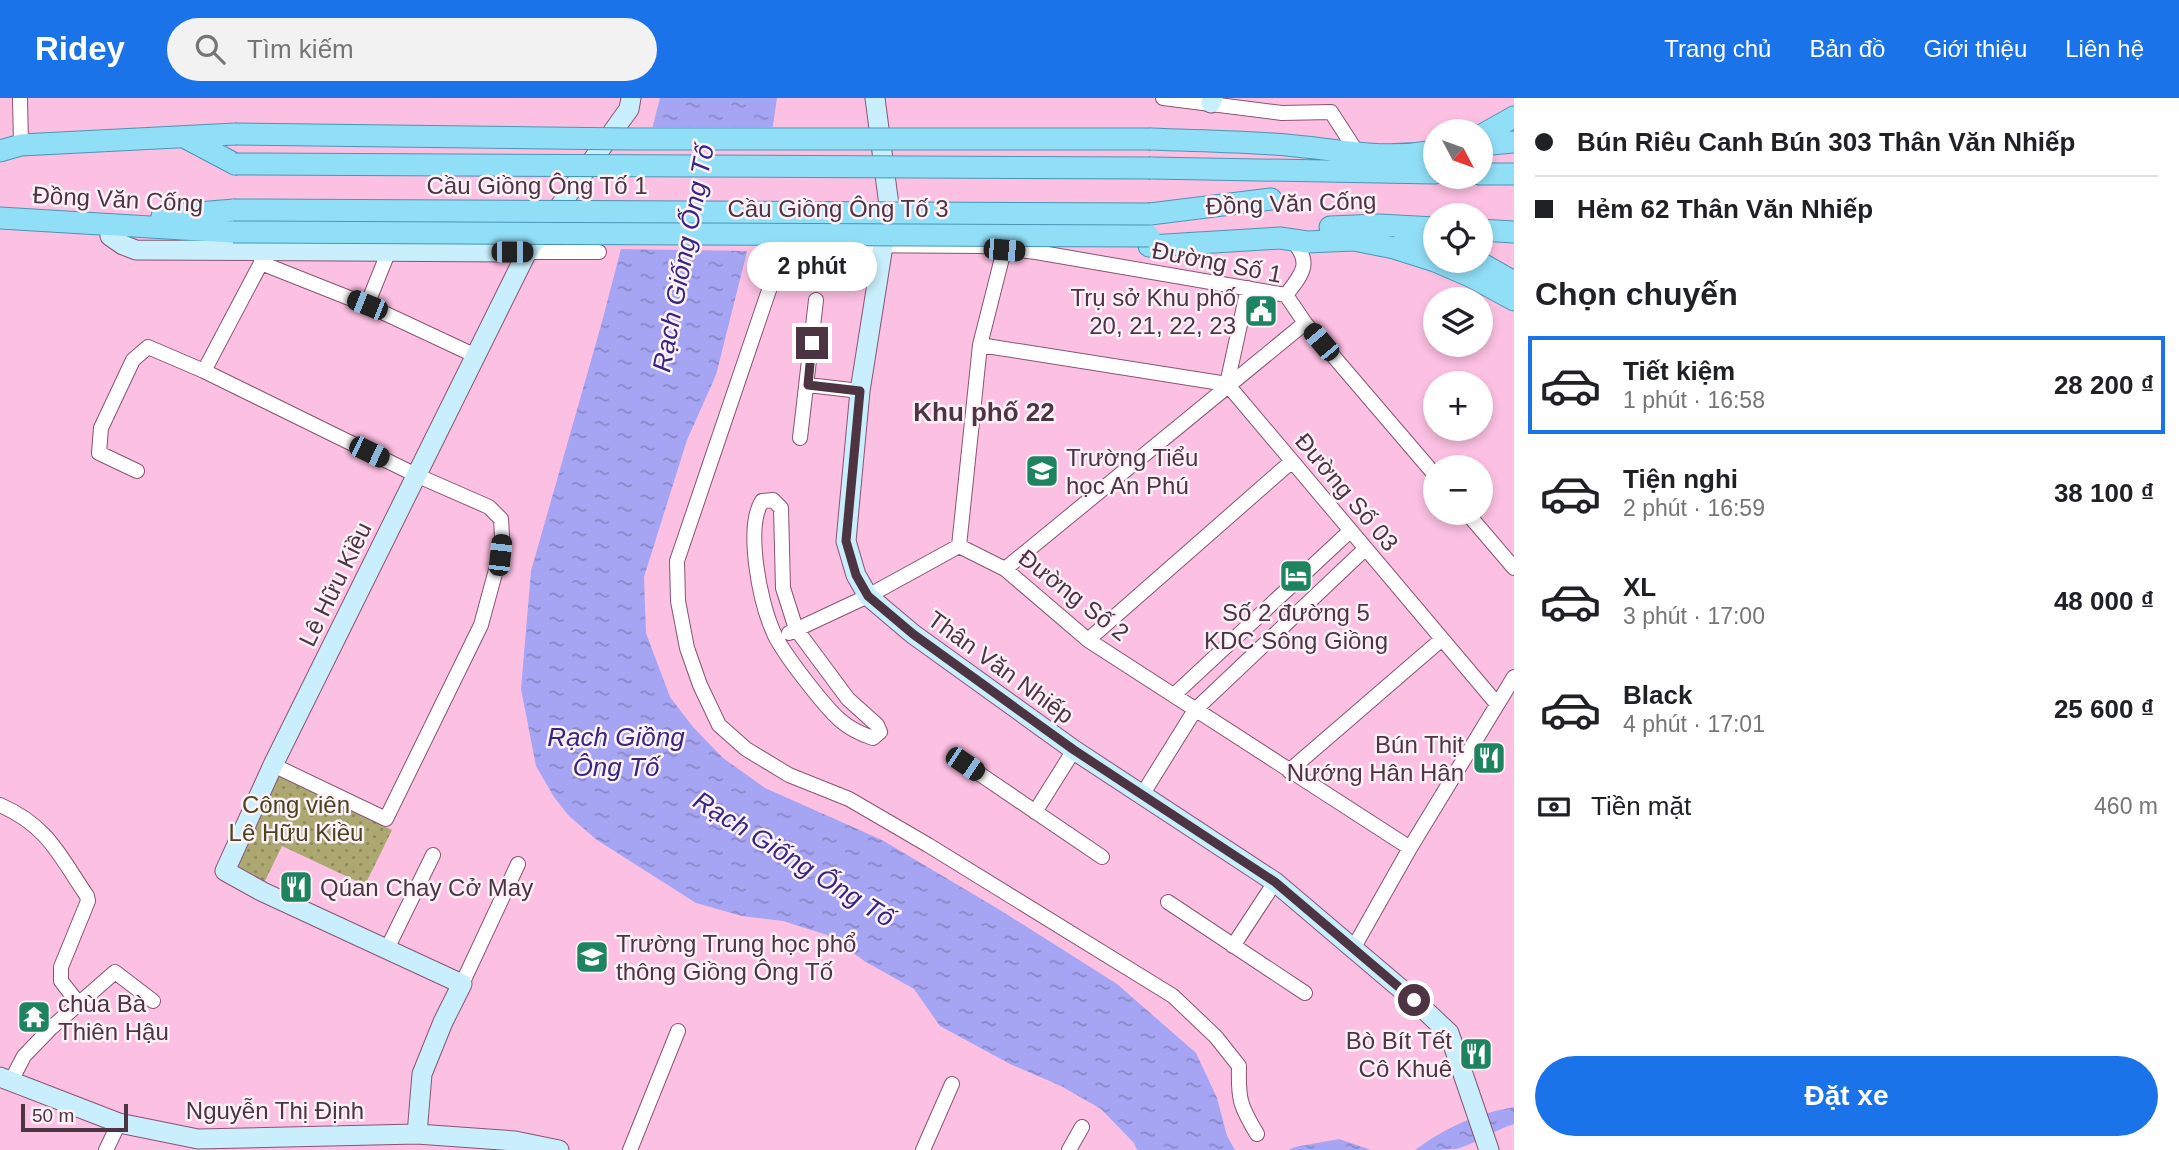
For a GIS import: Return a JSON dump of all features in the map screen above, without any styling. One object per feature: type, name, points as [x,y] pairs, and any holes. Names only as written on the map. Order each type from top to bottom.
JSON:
[{"type":"main road","points":[[1493,129],[1514,117]]},
{"type":"main road","name":"Đồng Văn Cống","points":[[0,151],[21,145],[235,134],[629,139],[1151,139],[1297,146],[1388,156],[1423,152]]},
{"type":"main road","name":"Đồng Văn Cống","points":[[0,135],[8,135],[21,145]]},
{"type":"main road","name":"Cầu Giồng Ông Tố 1","points":[[184,137],[234,164],[1151,168]]},
{"type":"main road","points":[[1493,144],[1514,142]]},
{"type":"main road","name":"Đồng Văn Cống","points":[[1151,168],[1423,173]]},
{"type":"main road","points":[[1493,174],[1514,174]]},
{"type":"main road","name":"Đồng Văn Cống","points":[[1150,214],[1269,199]]},
{"type":"main road","name":"Cầu Giồng Ông Tố 1","points":[[93,222],[234,210],[1150,214]]},
{"type":"main road","name":"Đồng Văn Cống","points":[[0,218],[93,222],[233,237]]},
{"type":"main road","points":[[93,222],[110,236]]},
{"type":"main road","name":"Đồng Văn Cống","points":[[1149,241],[1379,225],[1423,227]]},
{"type":"main road","points":[[1379,225],[1423,240]]},
{"type":"main road","points":[[1493,231],[1514,232]]},
{"type":"main road","name":"Đồng Văn Cống","points":[[0,233],[233,237]]},
{"type":"main road","name":"Cầu Giồng Ông Tố 3","points":[[233,237],[1149,241]]},
{"type":"main road","name":"Đồng Văn Cống","points":[[1149,241],[1280,238],[1300,241],[1354,240],[1394,247],[1472,277],[1514,300]]},
{"type":"main road","points":[[1493,270],[1514,282]]},
{"type":"street","points":[[20,98],[21,145]]},
{"type":"street","name":"Lê Hữu Kiều","points":[[462,984],[263,892],[225,871],[273,765],[527,252],[629,109],[631,98]]},
{"type":"street","name":"Thân Văn Nhiếp","points":[[875,98],[890,213],[860,391],[846,541],[856,575],[868,596],[913,634],[1074,750],[1275,882],[1354,947],[1449,1033],[1489,1150]]},
{"type":"street","points":[[1163,98],[1212,101],[1282,113],[1332,112],[1353,146],[1351,154]]},
{"type":"street","points":[[110,236],[136,250],[262,256],[600,252]]},
{"type":"street","points":[[1286,295],[1304,268],[1300,241]]},
{"type":"street","name":"Đường Số 1","points":[[1257,1133],[1242,1110],[1238,1091],[1240,1066],[1216,1037],[1173,996],[872,812],[849,799],[789,775],[746,749],[719,725],[700,685],[687,648],[678,601],[677,561],[785,243],[983,246],[1036,252],[1286,295],[1305,323],[1423,461]]},
{"type":"street","points":[[776,639],[868,596],[959,546],[980,345],[1004,250]]},
{"type":"street","points":[[367,305],[388,253]]},
{"type":"street","points":[[262,256],[476,356]]},
{"type":"street","points":[[204,371],[262,256]]},
{"type":"street","points":[[1227,384],[1248,288]]},
{"type":"street","points":[[800,438],[816,300]]},
{"type":"street","points":[[1005,569],[1227,384],[1305,323]]},
{"type":"street","points":[[980,345],[1227,384]]},
{"type":"street","points":[[137,471],[99,453],[102,428],[134,360],[148,348],[204,371],[416,475],[489,507],[501,519],[502,536],[496,574],[481,625],[386,818],[273,765]]},
{"type":"street","name":"Đường Số 03","points":[[1227,384],[1442,639],[1500,700],[1514,708]]},
{"type":"street","points":[[808,385],[860,391]]},
{"type":"street","points":[[1088,640],[1291,462]]},
{"type":"street","points":[[773,500],[781,508],[783,587],[796,629],[848,699],[877,725],[880,732],[873,738],[861,734],[839,719],[776,639],[755,559],[756,511],[762,501],[773,500]]},
{"type":"street","points":[[1477,525],[1514,568]]},
{"type":"street","points":[[1175,694],[1350,531]]},
{"type":"street","name":"Đường Số 2","points":[[959,546],[1005,569],[1088,640],[1410,848]]},
{"type":"street","points":[[1142,795],[1195,709],[1365,549]]},
{"type":"street","points":[[1289,771],[1442,639]]},
{"type":"street","points":[[1354,947],[1410,848],[1514,677]]},
{"type":"street","points":[[1035,812],[1074,750]]},
{"type":"street","points":[[965,764],[1102,857]]},
{"type":"street","points":[[0,806],[15,812],[45,833],[88,901],[61,967],[61,981],[79,1004]]},
{"type":"street","points":[[387,949],[433,855]]},
{"type":"street","points":[[417,1134],[422,1074],[443,1022],[518,864]]},
{"type":"street","points":[[1233,946],[1275,882]]},
{"type":"street","points":[[1168,902],[1304,993]]},
{"type":"street","points":[[5,1079],[24,1056],[115,972],[153,1001]]},
{"type":"street","points":[[630,1150],[678,1031]]},
{"type":"street","name":"Nguyễn Thị Định","points":[[5,1079],[119,1123],[222,1144],[417,1134],[559,1150]]},
{"type":"street","points":[[923,1150],[953,1084]]},
{"type":"street","points":[[106,1150],[119,1123]]},
{"type":"street","points":[[1069,1150],[1082,1127]]},
{"type":"green space","name":"Công viên Lê Hữu Kiều","points":[[278,776],[392,830],[365,885],[282,846],[264,883],[234,869]]},
{"type":"water","name":"Rạch Giồng Ông Tố","points":[[660,98],[777,98],[765,180],[716,375],[687,440],[644,577],[646,633],[670,697],[693,727],[723,758],[765,788],[882,840],[1117,984],[1196,1053],[1217,1098],[1227,1136],[1235,1150],[1137,1150],[1134,1143],[1101,1109],[1061,1086],[1010,1064],[940,1026],[914,989],[866,962],[827,935],[783,921],[742,916],[696,903],[597,840],[569,816],[536,766],[521,689],[531,571],[602,322]]},
{"type":"water","points":[[1514,1107],[1514,1124],[1471,1144],[1456,1149],[1415,1150],[1462,1122]]},
{"type":"water","points":[[1339,1139],[1371,1150],[1288,1150],[1295,1147]]},
{"type":"pier","points":[[650,127],[777,127],[769,181],[750,251],[618,249]]},
{"type":"place","name":"Trụ sở Khu phố 20, 21, 22, 23","points":[[1261,311]]},
{"type":"place","name":"Trường Tiểu học An Phú","points":[[1042,471]]},
{"type":"place","name":"Số 2 đường 5 KDC Sông Giồng","points":[[1296,576]]},
{"type":"place","name":"Bún Thịt Nướng Hân Hân","points":[[1489,758]]},
{"type":"place","name":"Qúan Chay Cở May","points":[[296,887]]},
{"type":"place","name":"Trường Trung học phổ thông Giồng Ông Tố","points":[[592,957]]},
{"type":"place","name":"chùa Bà Thiên Hậu","points":[[34,1017]]},
{"type":"place","name":"Bò Bít Tết Cô Khuê","points":[[1476,1054]]},
{"type":"district","name":"Khu phố 22","points":[[984,412]]},
{"type":"route","points":[[812,343],[808,385],[860,391],[846,541],[856,575],[868,596],[913,634],[1074,750],[1275,882],[1414,1000]]},
{"type":"water label","name":"Rạch Giống Ống Tố","points":[[683,258]]},
{"type":"water label","name":"Rạch Giống Ống Tố","points":[[794,859]]}]
